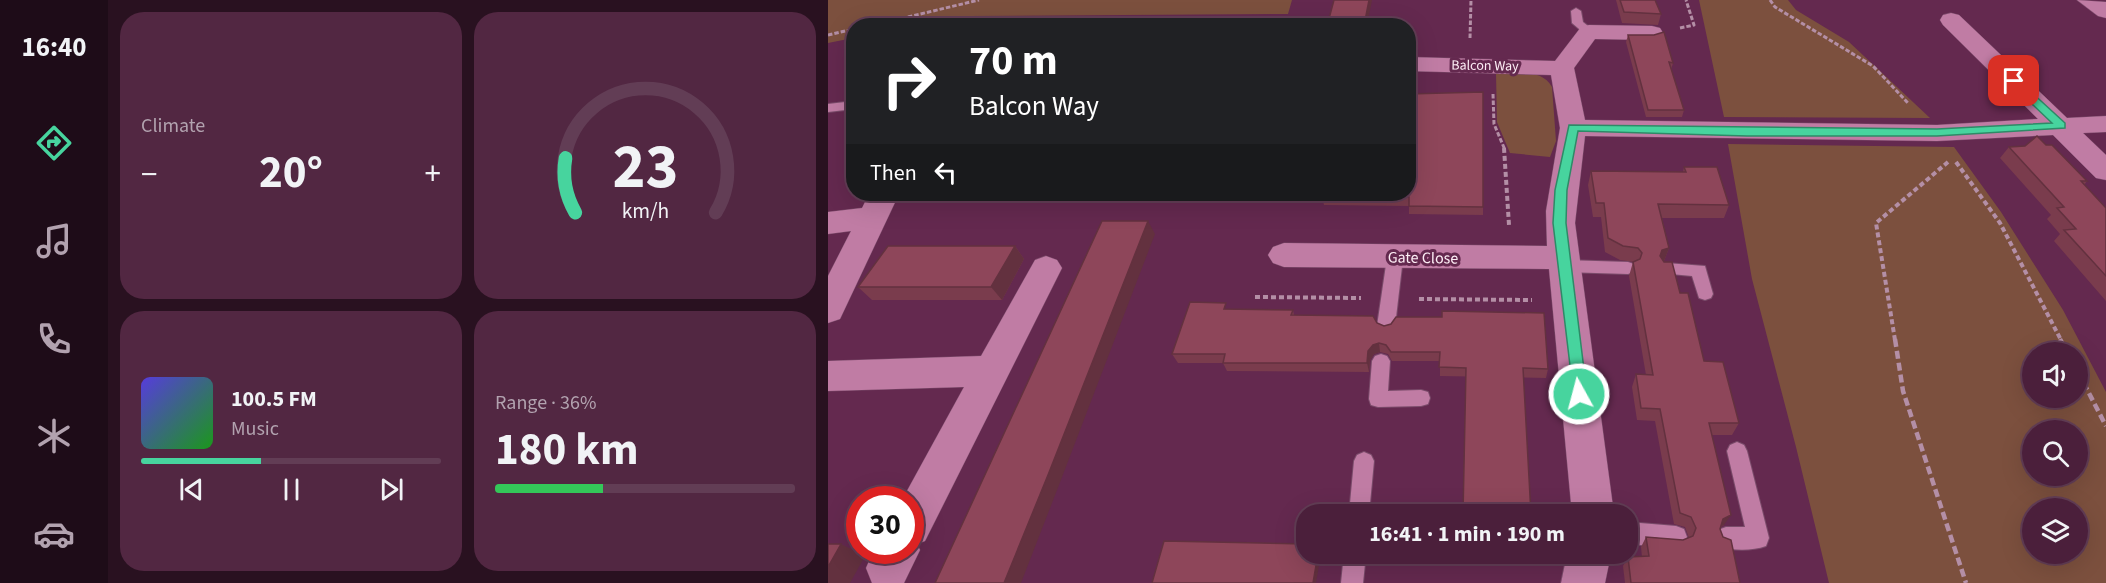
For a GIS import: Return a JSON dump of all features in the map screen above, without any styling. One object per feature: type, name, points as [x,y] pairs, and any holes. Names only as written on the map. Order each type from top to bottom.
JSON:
[{"type":"street","points":[[2088,0],[2106,11]]},
{"type":"street","points":[[1951,20],[2106,171]]},
{"type":"street","points":[[1592,504],[1560,223],[1561,190],[1573,128],[1562,68],[1589,32],[1652,33]]},
{"type":"street","name":"Balcon Way","points":[[1416,64],[1562,68]]},
{"type":"street","points":[[1573,128],[1747,132],[1937,132],[2106,123]]},
{"type":"street","points":[[828,223],[877,206]]},
{"type":"street","points":[[828,310],[877,206]]},
{"type":"street","name":"Gate Close","points":[[1284,255],[1511,258],[1564,262]]},
{"type":"street","points":[[924,500],[1046,268]]},
{"type":"street","points":[[828,376],[992,371]]},
{"type":"street","points":[[1583,583],[1587,564]]},
{"type":"lane","points":[[1576,11],[1578,23],[1589,32]]},
{"type":"lane","points":[[828,108],[846,106]]},
{"type":"lane","points":[[1386,326],[1395,258]]},
{"type":"lane","points":[[1564,262],[1628,268]]},
{"type":"lane","points":[[1666,269],[1699,270],[1705,294]]},
{"type":"lane","points":[[1381,361],[1378,399],[1421,398]]},
{"type":"lane","points":[[1726,538],[1758,538],[1737,451]]},
{"type":"lane","points":[[1360,504],[1364,461]]},
{"type":"lane","points":[[1638,534],[1676,537]]},
{"type":"lane","points":[[1352,583],[1354,564]]},
{"type":"path","points":[[904,18],[979,0]]},
{"type":"path","points":[[1471,0],[1481,66],[1494,124],[1506,153],[1511,258]]},
{"type":"path","points":[[1770,0],[1774,7],[1873,66],[1937,132]]},
{"type":"path","points":[[828,35],[846,31]]},
{"type":"path","points":[[1966,583],[1903,391],[1876,223],[1953,158],[2000,223],[2062,342]]},
{"type":"path","points":[[2088,391],[2106,426]]},
{"type":"shaded area","points":[[828,0],[1292,0],[1288,14],[846,18],[846,39],[828,43]]},
{"type":"shaded area","points":[[1699,0],[1788,0],[1796,10],[1849,42],[1930,118],[1724,117]]},
{"type":"shaded area","points":[[1496,73],[1534,74],[1547,81],[1552,87],[1556,141],[1550,157],[1510,153],[1497,122]]},
{"type":"shaded area","points":[[1728,144],[1954,147],[2001,212],[2063,310],[2080,342],[2022,342],[2022,408],[2088,408],[2088,358],[2106,392],[2106,583],[1829,583],[1752,279]]},
{"type":"building","points":[[1334,0],[1369,0],[1366,18],[1329,18]]},
{"type":"building","points":[[1620,0],[1655,0],[1661,14],[1624,12]]},
{"type":"building","points":[[1664,32],[1673,63],[1669,62],[1684,110],[1648,110],[1628,35],[1654,35]]},
{"type":"building","points":[[1483,92],[1483,207],[1409,206],[1409,201],[1416,201],[1416,94]]},
{"type":"building","points":[[2037,136],[2046,145],[2052,145],[2087,181],[2081,181],[2106,208],[2106,276],[2064,230],[2076,229],[2057,208],[2064,207],[2009,147],[2025,146]]},
{"type":"building","points":[[1684,167],[1717,167],[1729,205],[1658,204],[1669,248],[1662,250],[1660,256],[1664,262],[1672,262],[1680,293],[1688,293],[1704,361],[1723,362],[1739,423],[1709,423],[1731,515],[1723,519],[1720,529],[1723,537],[1731,540],[1740,583],[1631,583],[1629,564],[1638,564],[1638,557],[1649,556],[1646,537],[1683,540],[1693,536],[1696,528],[1691,517],[1680,513],[1660,409],[1641,408],[1636,374],[1653,375],[1633,262],[1640,259],[1642,253],[1638,248],[1623,246],[1608,238],[1604,203],[1596,203],[1591,171],[1686,172]]},
{"type":"building","points":[[1102,221],[1148,221],[1004,583],[935,583]]},
{"type":"building","points":[[888,246],[1015,246],[991,287],[858,287]]},
{"type":"building","points":[[1190,302],[1226,303],[1224,309],[1293,310],[1291,315],[1373,316],[1377,323],[1384,326],[1391,324],[1396,317],[1442,317],[1442,311],[1544,313],[1548,369],[1523,368],[1530,504],[1463,504],[1466,368],[1439,367],[1440,352],[1391,352],[1386,345],[1379,343],[1373,345],[1368,351],[1367,363],[1223,363],[1225,354],[1172,354]]},
{"type":"building","points":[[1164,541],[1296,544],[1296,564],[1316,564],[1313,583],[1152,583]]},
{"type":"building","points":[[828,544],[841,544],[828,567]]},
{"type":"route","points":[[1579,394],[1560,223],[1561,190],[1573,128],[1747,132],[1937,132],[2061,126],[2014,81]]}]
